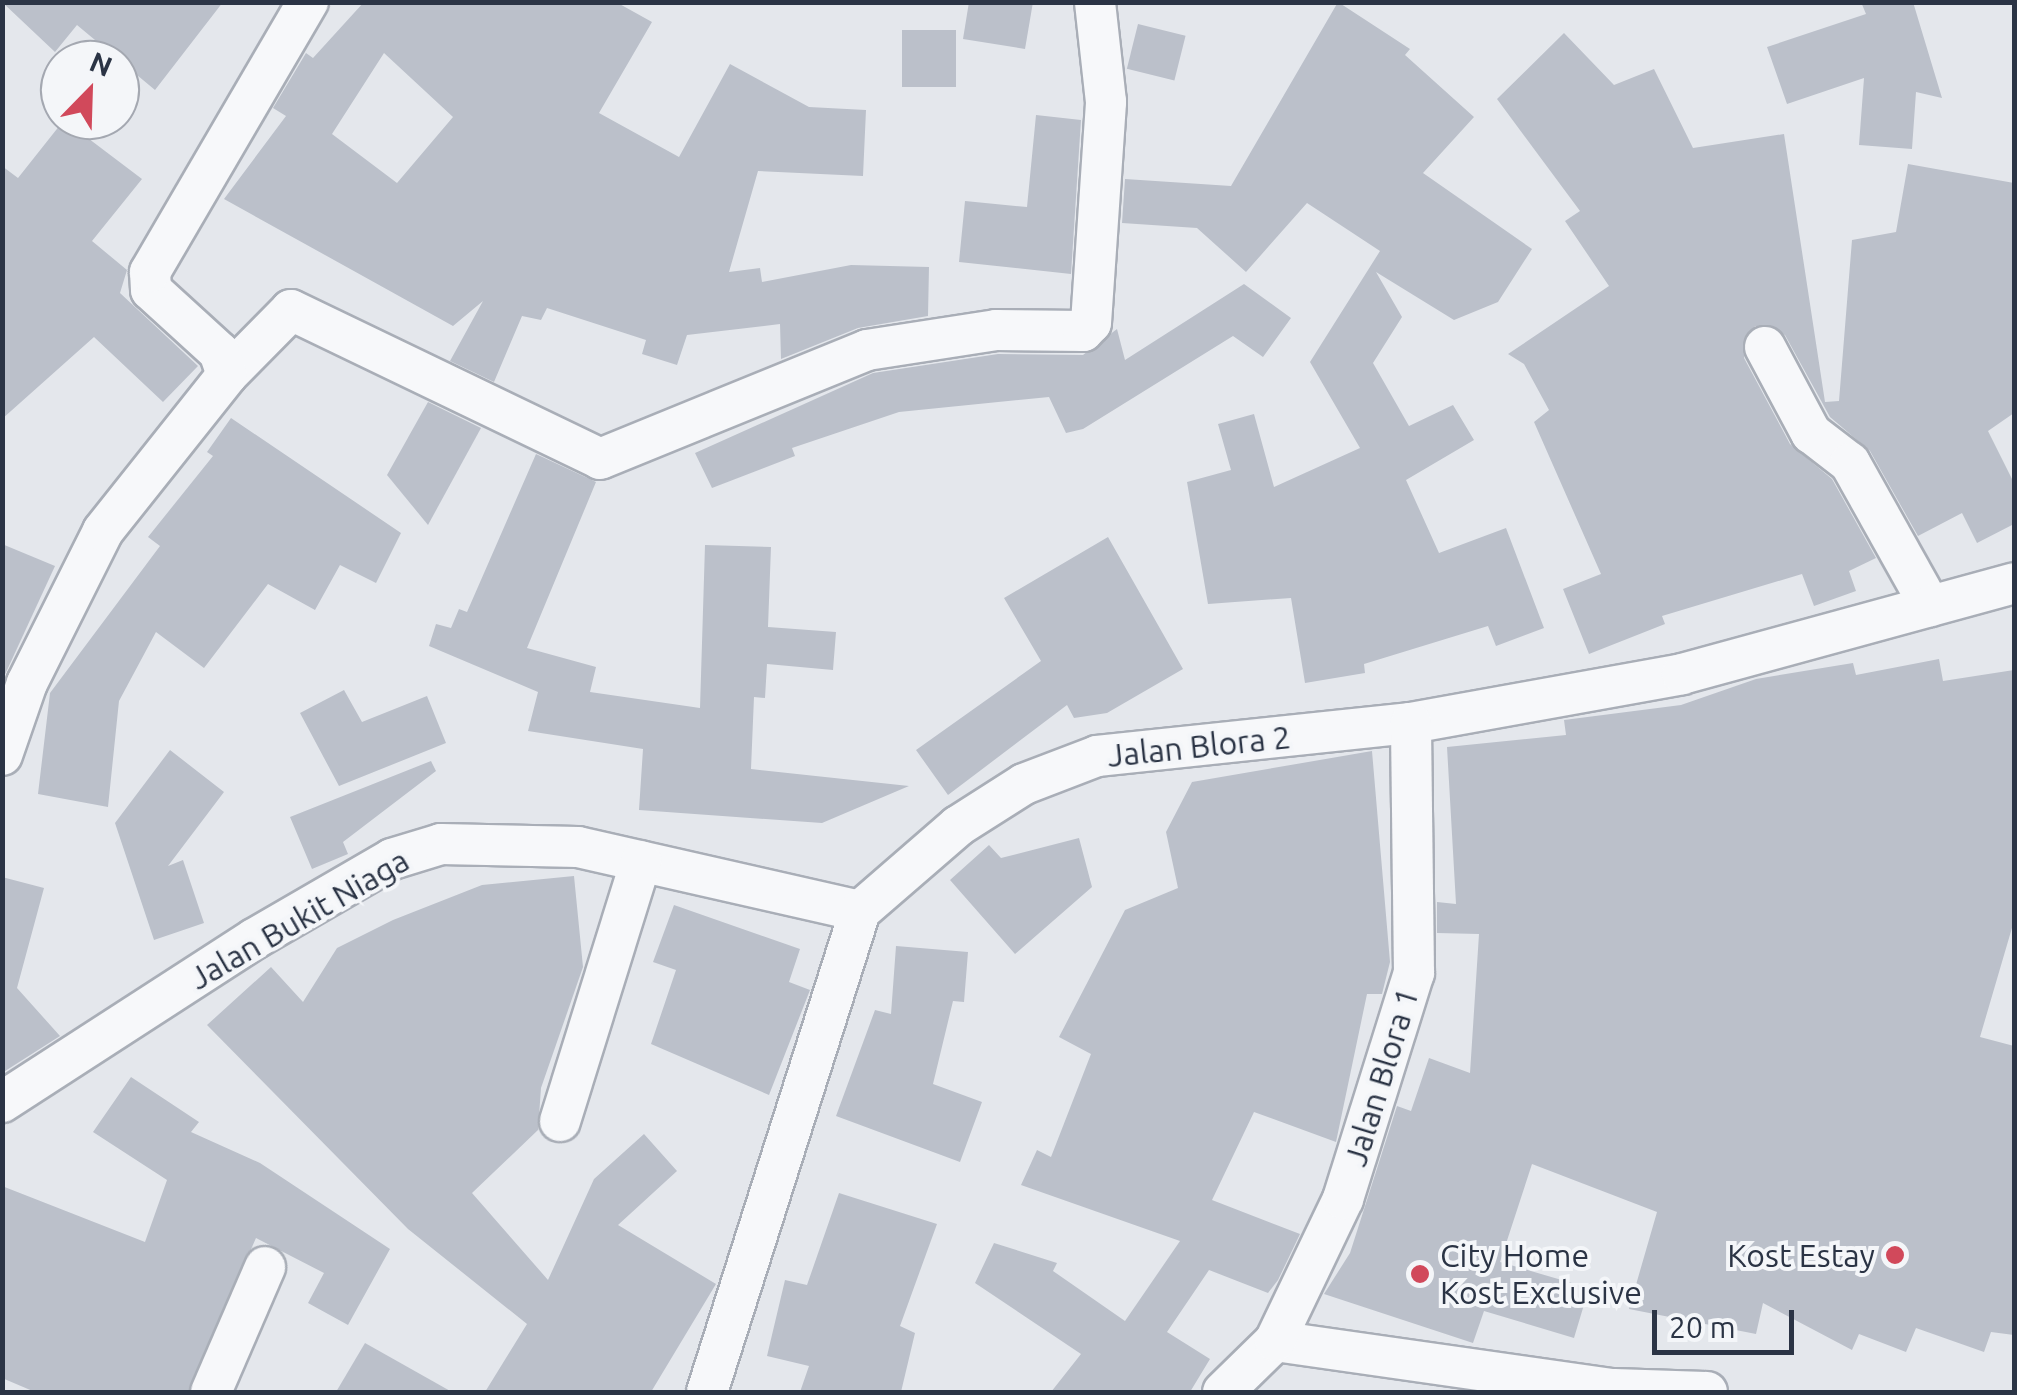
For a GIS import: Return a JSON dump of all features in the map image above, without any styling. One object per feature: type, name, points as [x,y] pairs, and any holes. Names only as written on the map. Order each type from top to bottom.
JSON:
[{"type":"street","points":[[227,376],[219,352],[151,290],[150,272],[308,2]]},
{"type":"street","points":[[2,755],[27,683],[103,531],[227,376],[292,310],[600,459],[867,350],[996,330],[1083,331],[1091,323],[1106,102],[1095,2]]},
{"type":"street","points":[[1765,347],[1810,433],[1850,463],[1930,606]]},
{"type":"street","name":"Jalan Blora 2","points":[[860,911],[958,826],[1024,784],[1097,756],[1411,722],[1682,674],[2014,583]]},
{"type":"street","name":"Jalan Blora 1","points":[[1223,1392],[1275,1340],[1344,1199],[1414,973],[1411,722]]},
{"type":"street","name":"Jalan Bukit Niaga","points":[[2,1102],[392,859],[499,840],[641,861],[860,911]]},
{"type":"street","points":[[560,1121],[641,861]]},
{"type":"street","points":[[706,1392],[860,911]]},
{"type":"street","points":[[212,1392],[266,1267]]},
{"type":"street","points":[[1275,1340],[1614,1389],[1707,1392]]},
{"type":"building","points":[[2,2],[223,2],[155,90],[140,78],[140,40],[95,40],[77,25],[65,40],[42,40]]},
{"type":"building","points":[[364,2],[616,2],[652,22],[599,113],[679,157],[730,64],[809,107],[866,110],[863,176],[758,171],[729,272],[760,268],[762,282],[851,265],[929,267],[928,316],[858,328],[781,359],[780,324],[687,335],[677,365],[642,354],[646,340],[547,308],[541,320],[522,316],[494,382],[450,361],[483,301],[453,326],[224,199],[286,116],[273,108],[306,53],[313,58]],"holes":[[[384,53],[453,117],[397,183],[332,134]]]},
{"type":"building","points":[[969,2],[1033,2],[1025,49],[963,39]]},
{"type":"building","points":[[1338,2],[1410,49],[1405,55],[1474,117],[1423,173],[1532,249],[1498,302],[1454,320],[1376,272],[1402,317],[1373,363],[1409,426],[1453,405],[1474,440],[1406,480],[1439,553],[1506,528],[1544,628],[1496,646],[1488,626],[1364,664],[1365,673],[1305,683],[1291,598],[1208,604],[1187,482],[1231,470],[1218,424],[1254,414],[1274,487],[1360,448],[1310,362],[1380,251],[1307,203],[1246,272],[1197,228],[1122,223],[1125,179],[1231,186]]},
{"type":"building","points":[[1861,2],[1913,2],[1942,98],[1916,92],[1912,149],[1859,145],[1864,78],[1787,104],[1767,47],[1866,14]]},
{"type":"building","points":[[1138,24],[1186,36],[1174,80],[1127,69]]},
{"type":"building","points":[[902,30],[956,30],[956,87],[902,87]]},
{"type":"building","points":[[1564,33],[1614,85],[1654,69],[1693,148],[1784,134],[1825,402],[1839,401],[1852,240],[1896,232],[1908,164],[2014,183],[2014,413],[1988,431],[2014,483],[2014,524],[1977,543],[1962,513],[1918,536],[1870,451],[1830,417],[1785,335],[1755,326],[1744,358],[1790,444],[1832,479],[1876,558],[1849,571],[1856,591],[1814,606],[1802,574],[1662,616],[1665,624],[1589,654],[1563,589],[1601,574],[1534,422],[1549,410],[1524,364],[1508,354],[1609,286],[1565,221],[1580,211],[1497,99]]},
{"type":"building","points":[[1036,115],[1081,120],[1071,274],[959,262],[965,201],[1027,207]]},
{"type":"building","points":[[48,140],[90,140],[142,179],[92,241],[127,270],[120,293],[198,366],[163,402],[94,337],[2,419],[2,166],[18,178]]},
{"type":"building","points":[[1244,284],[1291,318],[1263,357],[1233,336],[1083,429],[1066,433],[1049,397],[899,412],[792,448],[795,456],[712,488],[695,453],[873,373],[998,354],[1083,355],[1117,329],[1125,360]]},
{"type":"building","points":[[428,402],[481,428],[428,525],[387,475]]},
{"type":"building","points":[[231,418],[401,533],[376,583],[340,565],[315,610],[268,584],[204,668],[156,632],[119,701],[108,807],[38,794],[50,693],[160,546],[148,537],[213,456],[207,452]]},
{"type":"building","points":[[536,454],[596,482],[527,648],[596,667],[590,692],[700,708],[705,545],[771,547],[768,627],[836,632],[833,670],[767,664],[765,698],[754,697],[751,769],[909,786],[822,823],[639,810],[643,749],[528,731],[538,692],[429,646],[436,624],[451,628],[459,609],[467,612]]},
{"type":"building","points":[[1108,537],[1183,669],[1107,713],[1074,718],[1067,705],[948,795],[916,750],[1041,661],[1004,598]]},
{"type":"building","points":[[2,544],[55,566],[2,681]]},
{"type":"building","points":[[1939,659],[1943,681],[2014,670],[2014,921],[1980,1037],[2014,1046],[2014,1335],[1991,1332],[1984,1352],[1916,1328],[1906,1352],[1859,1334],[1852,1350],[1763,1303],[1756,1334],[1629,1309],[1657,1212],[1532,1164],[1500,1262],[1589,1288],[1574,1338],[1484,1311],[1473,1343],[1324,1294],[1350,1253],[1397,1106],[1411,1111],[1429,1058],[1470,1073],[1479,934],[1437,933],[1437,902],[1456,904],[1447,747],[1566,735],[1564,720],[1681,705],[1756,679],[1853,663],[1856,675]]},
{"type":"building","points":[[344,690],[362,722],[427,696],[446,743],[339,786],[300,713]]},
{"type":"building","points":[[170,750],[224,792],[168,866],[183,860],[204,923],[154,940],[115,823]]},
{"type":"building","points":[[1372,751],[1390,962],[1382,994],[1367,994],[1336,1142],[1254,1112],[1212,1200],[1300,1234],[1278,1280],[1268,1293],[1209,1270],[1167,1332],[1210,1359],[1190,1392],[1051,1392],[1081,1354],[975,1283],[994,1243],[1057,1263],[1053,1271],[1125,1321],[1180,1241],[1021,1185],[1037,1150],[1051,1157],[1091,1054],[1059,1037],[1125,910],[1178,888],[1166,832],[1192,782]]},
{"type":"building","points":[[431,761],[436,771],[343,842],[348,854],[312,869],[290,817]]},
{"type":"building","points":[[1079,838],[1092,887],[1015,954],[950,880],[989,845],[1001,858]]},
{"type":"building","points":[[574,876],[583,967],[541,1088],[538,1130],[472,1193],[548,1280],[594,1179],[644,1134],[677,1171],[618,1225],[716,1284],[651,1392],[485,1392],[527,1324],[408,1229],[207,1025],[271,967],[303,1002],[337,948],[393,920],[482,885]]},
{"type":"building","points":[[2,877],[44,888],[17,988],[60,1036],[2,1073]]},
{"type":"building","points":[[674,905],[800,949],[789,982],[810,990],[769,1095],[651,1044],[676,970],[653,962]]},
{"type":"building","points":[[896,946],[968,952],[964,1002],[953,1001],[933,1084],[982,1102],[960,1162],[836,1116],[875,1010],[891,1014]]},
{"type":"building","points":[[131,1077],[199,1122],[191,1132],[260,1163],[390,1249],[348,1325],[308,1303],[324,1273],[256,1238],[188,1392],[35,1392],[2,1378],[2,1186],[145,1242],[167,1180],[93,1132]]},
{"type":"building","points":[[839,1193],[937,1224],[900,1326],[915,1333],[901,1392],[800,1392],[809,1366],[767,1356],[785,1280],[807,1285]]},
{"type":"building","points":[[365,1343],[452,1392],[336,1392]]},
{"type":"place","name":"Kost Estay","points":[[1895,1255]]},
{"type":"place","name":"City Home Kost Exclusive","points":[[1420,1274]]}]
